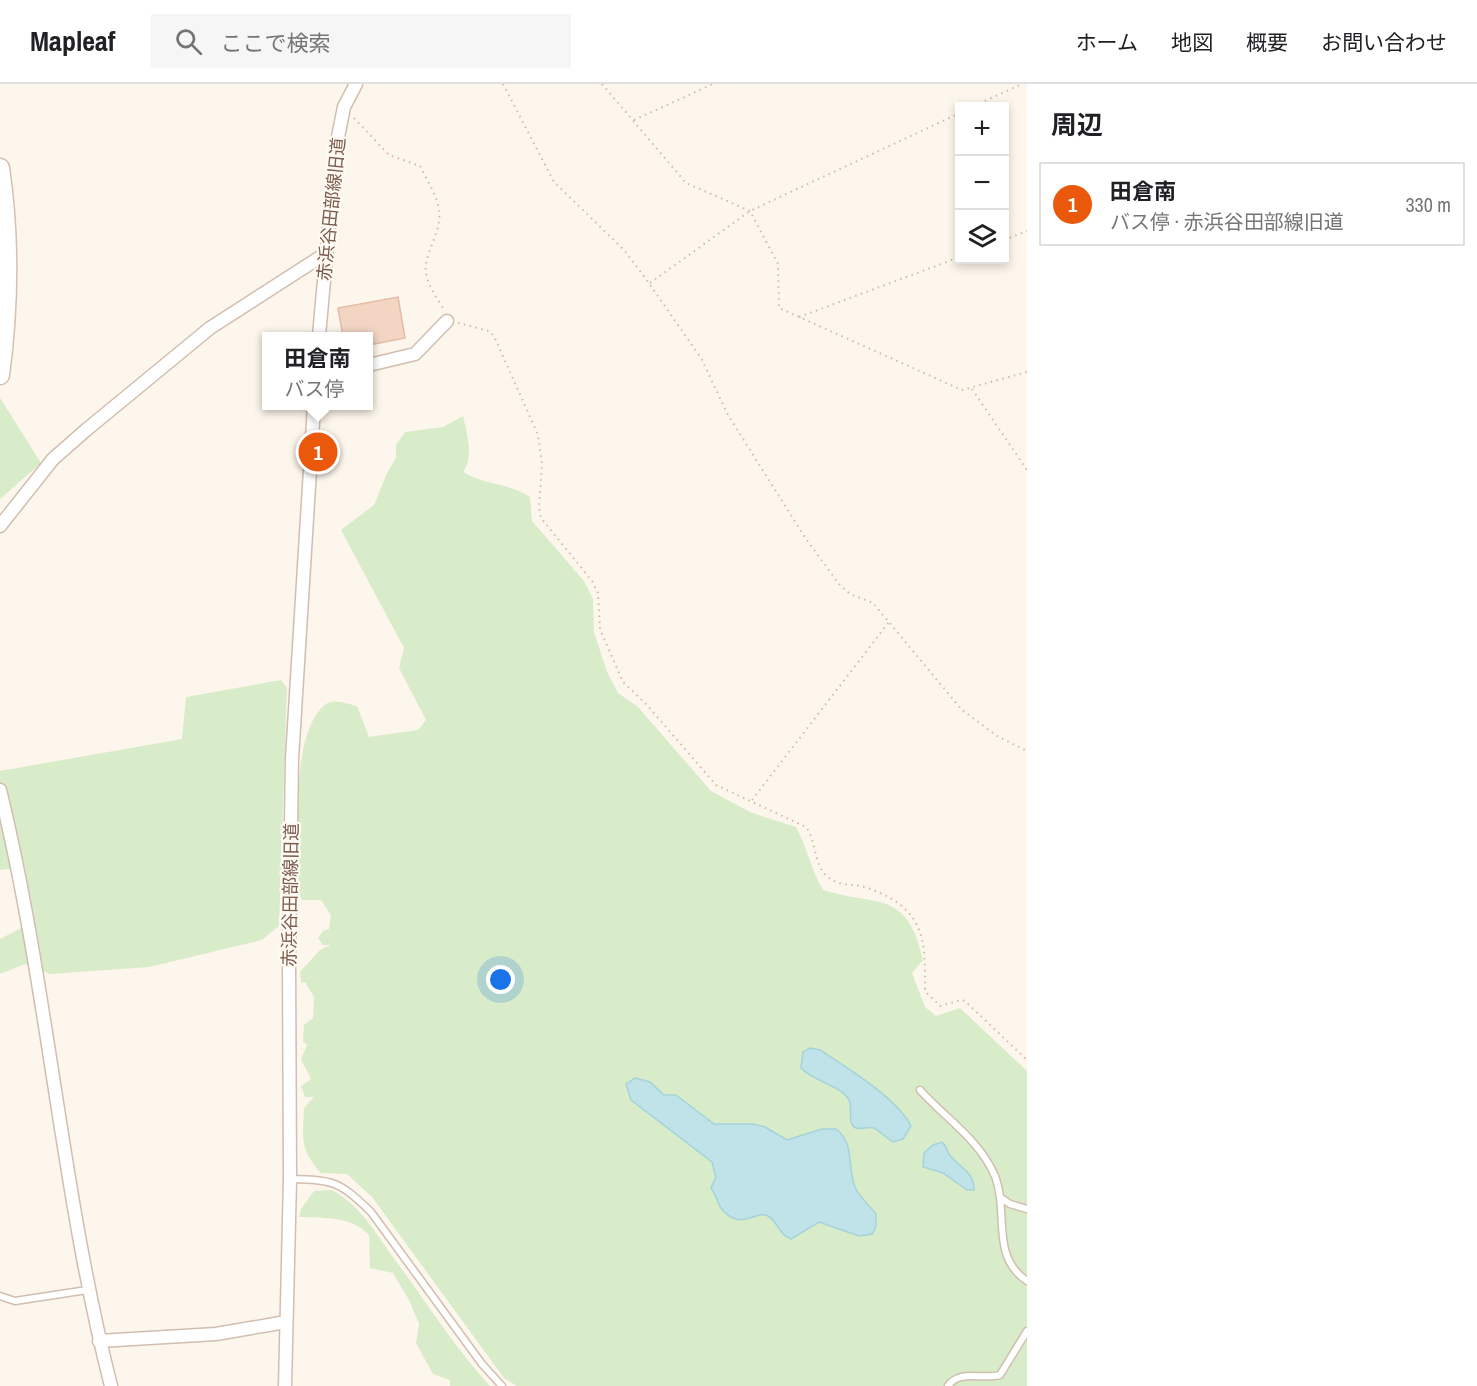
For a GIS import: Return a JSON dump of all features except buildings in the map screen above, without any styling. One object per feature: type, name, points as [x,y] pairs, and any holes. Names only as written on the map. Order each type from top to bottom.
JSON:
[{"type":"main road","points":[[0,168],[6,221],[7,278],[0,375]]},
{"type":"street","name":"赤浜谷田部線旧道","points":[[319,332],[336,147],[344,107],[356,84]]},
{"type":"street","points":[[0,526],[53,459],[86,430],[210,328],[325,254]]},
{"type":"street","points":[[373,364],[415,354],[447,321]]},
{"type":"street","name":"赤浜谷田部線旧道","points":[[285,1386],[290,1179],[289,957],[292,759],[314,410]]},
{"type":"street","points":[[0,790],[21,876],[87,1290],[111,1386]]},
{"type":"street","points":[[99,1341],[216,1334],[286,1322]]},
{"type":"lane","points":[[920,1090],[970,1137],[991,1168],[1001,1197],[1004,1250],[1013,1271],[1027,1281]]},
{"type":"lane","points":[[290,1179],[333,1181],[350,1191],[371,1212],[482,1364],[502,1386]]},
{"type":"lane","points":[[1001,1197],[1016,1206],[1027,1209]]},
{"type":"lane","points":[[1003,1215],[1010,1207],[1016,1206]]},
{"type":"lane","points":[[0,1296],[15,1301],[87,1290]]},
{"type":"lane","points":[[948,1386],[954,1379],[960,1377],[987,1378],[1000,1375],[1027,1331]]},
{"type":"path","points":[[503,84],[554,182],[624,250],[649,284],[701,358],[728,415],[806,539],[839,584],[850,594],[873,603],[967,714],[997,736],[1027,751]]},
{"type":"path","points":[[602,84],[686,183],[750,211],[778,264],[779,308],[962,390],[1027,372]]},
{"type":"path","points":[[634,120],[713,84]]},
{"type":"path","points":[[983,102],[1022,84]]},
{"type":"path","points":[[344,107],[389,155],[420,166],[437,201],[440,211],[436,237],[425,265],[428,281],[446,313],[447,321],[489,331],[494,336],[538,435],[542,465],[539,507],[542,518],[598,593],[600,629],[623,682],[647,705],[716,785],[806,826],[825,876],[835,882],[867,887],[893,901],[911,915],[924,938],[925,991],[940,1006],[961,1000],[966,1001],[1027,1060]]},
{"type":"path","points":[[649,284],[750,211],[955,115]]},
{"type":"path","points":[[1009,238],[1027,231]]},
{"type":"path","points":[[800,317],[955,259]]},
{"type":"path","points":[[972,389],[1027,470]]},
{"type":"path","points":[[752,801],[889,622]]},
{"type":"green space","points":[[0,398],[41,463],[0,499]]},
{"type":"green space","points":[[463,416],[469,452],[463,472],[514,489],[530,497],[532,521],[584,581],[593,599],[594,632],[607,672],[618,693],[638,707],[711,791],[752,813],[796,827],[823,890],[875,901],[899,911],[908,921],[916,937],[923,960],[912,973],[925,1007],[936,1016],[960,1008],[1027,1071],[1027,1386],[517,1386],[504,1378],[372,1197],[347,1174],[321,1173],[309,1157],[303,1136],[304,1108],[314,1097],[305,1097],[301,1086],[311,1079],[301,1059],[307,1045],[303,1041],[304,1025],[313,1018],[314,997],[305,982],[301,983],[300,972],[320,950],[331,945],[323,945],[318,938],[323,931],[329,929],[331,915],[321,900],[302,900],[299,893],[298,793],[306,739],[314,718],[329,702],[357,706],[369,737],[418,730],[426,720],[399,668],[404,648],[341,530],[374,505],[396,458],[396,445],[405,432],[443,427]]},
{"type":"green space","points":[[281,680],[287,688],[279,926],[262,940],[149,967],[50,974],[25,964],[0,974],[0,939],[31,923],[25,867],[0,870],[0,771],[182,739],[186,697]]},
{"type":"green space","points":[[332,1190],[359,1211],[452,1339],[490,1386],[450,1386],[450,1380],[433,1374],[416,1343],[419,1324],[409,1300],[393,1273],[370,1268],[369,1235],[346,1221],[299,1217],[301,1209],[314,1191]]},
{"type":"water","points":[[810,1048],[820,1050],[843,1065],[895,1105],[911,1126],[903,1139],[893,1142],[874,1128],[853,1126],[848,1098],[838,1089],[812,1077],[801,1068],[803,1052]]},
{"type":"water","points":[[635,1078],[650,1082],[664,1095],[676,1095],[714,1124],[753,1124],[765,1127],[787,1140],[822,1129],[836,1129],[846,1141],[855,1187],[876,1214],[876,1227],[872,1234],[859,1236],[819,1222],[791,1239],[783,1234],[768,1216],[758,1215],[741,1220],[728,1215],[721,1208],[711,1188],[716,1177],[712,1162],[631,1100],[626,1084]]},
{"type":"water","points":[[942,1142],[953,1159],[969,1174],[974,1190],[967,1190],[943,1173],[923,1167],[924,1153],[933,1145]]},
{"type":"place","name":"田倉南","points":[[318,452]]}]
